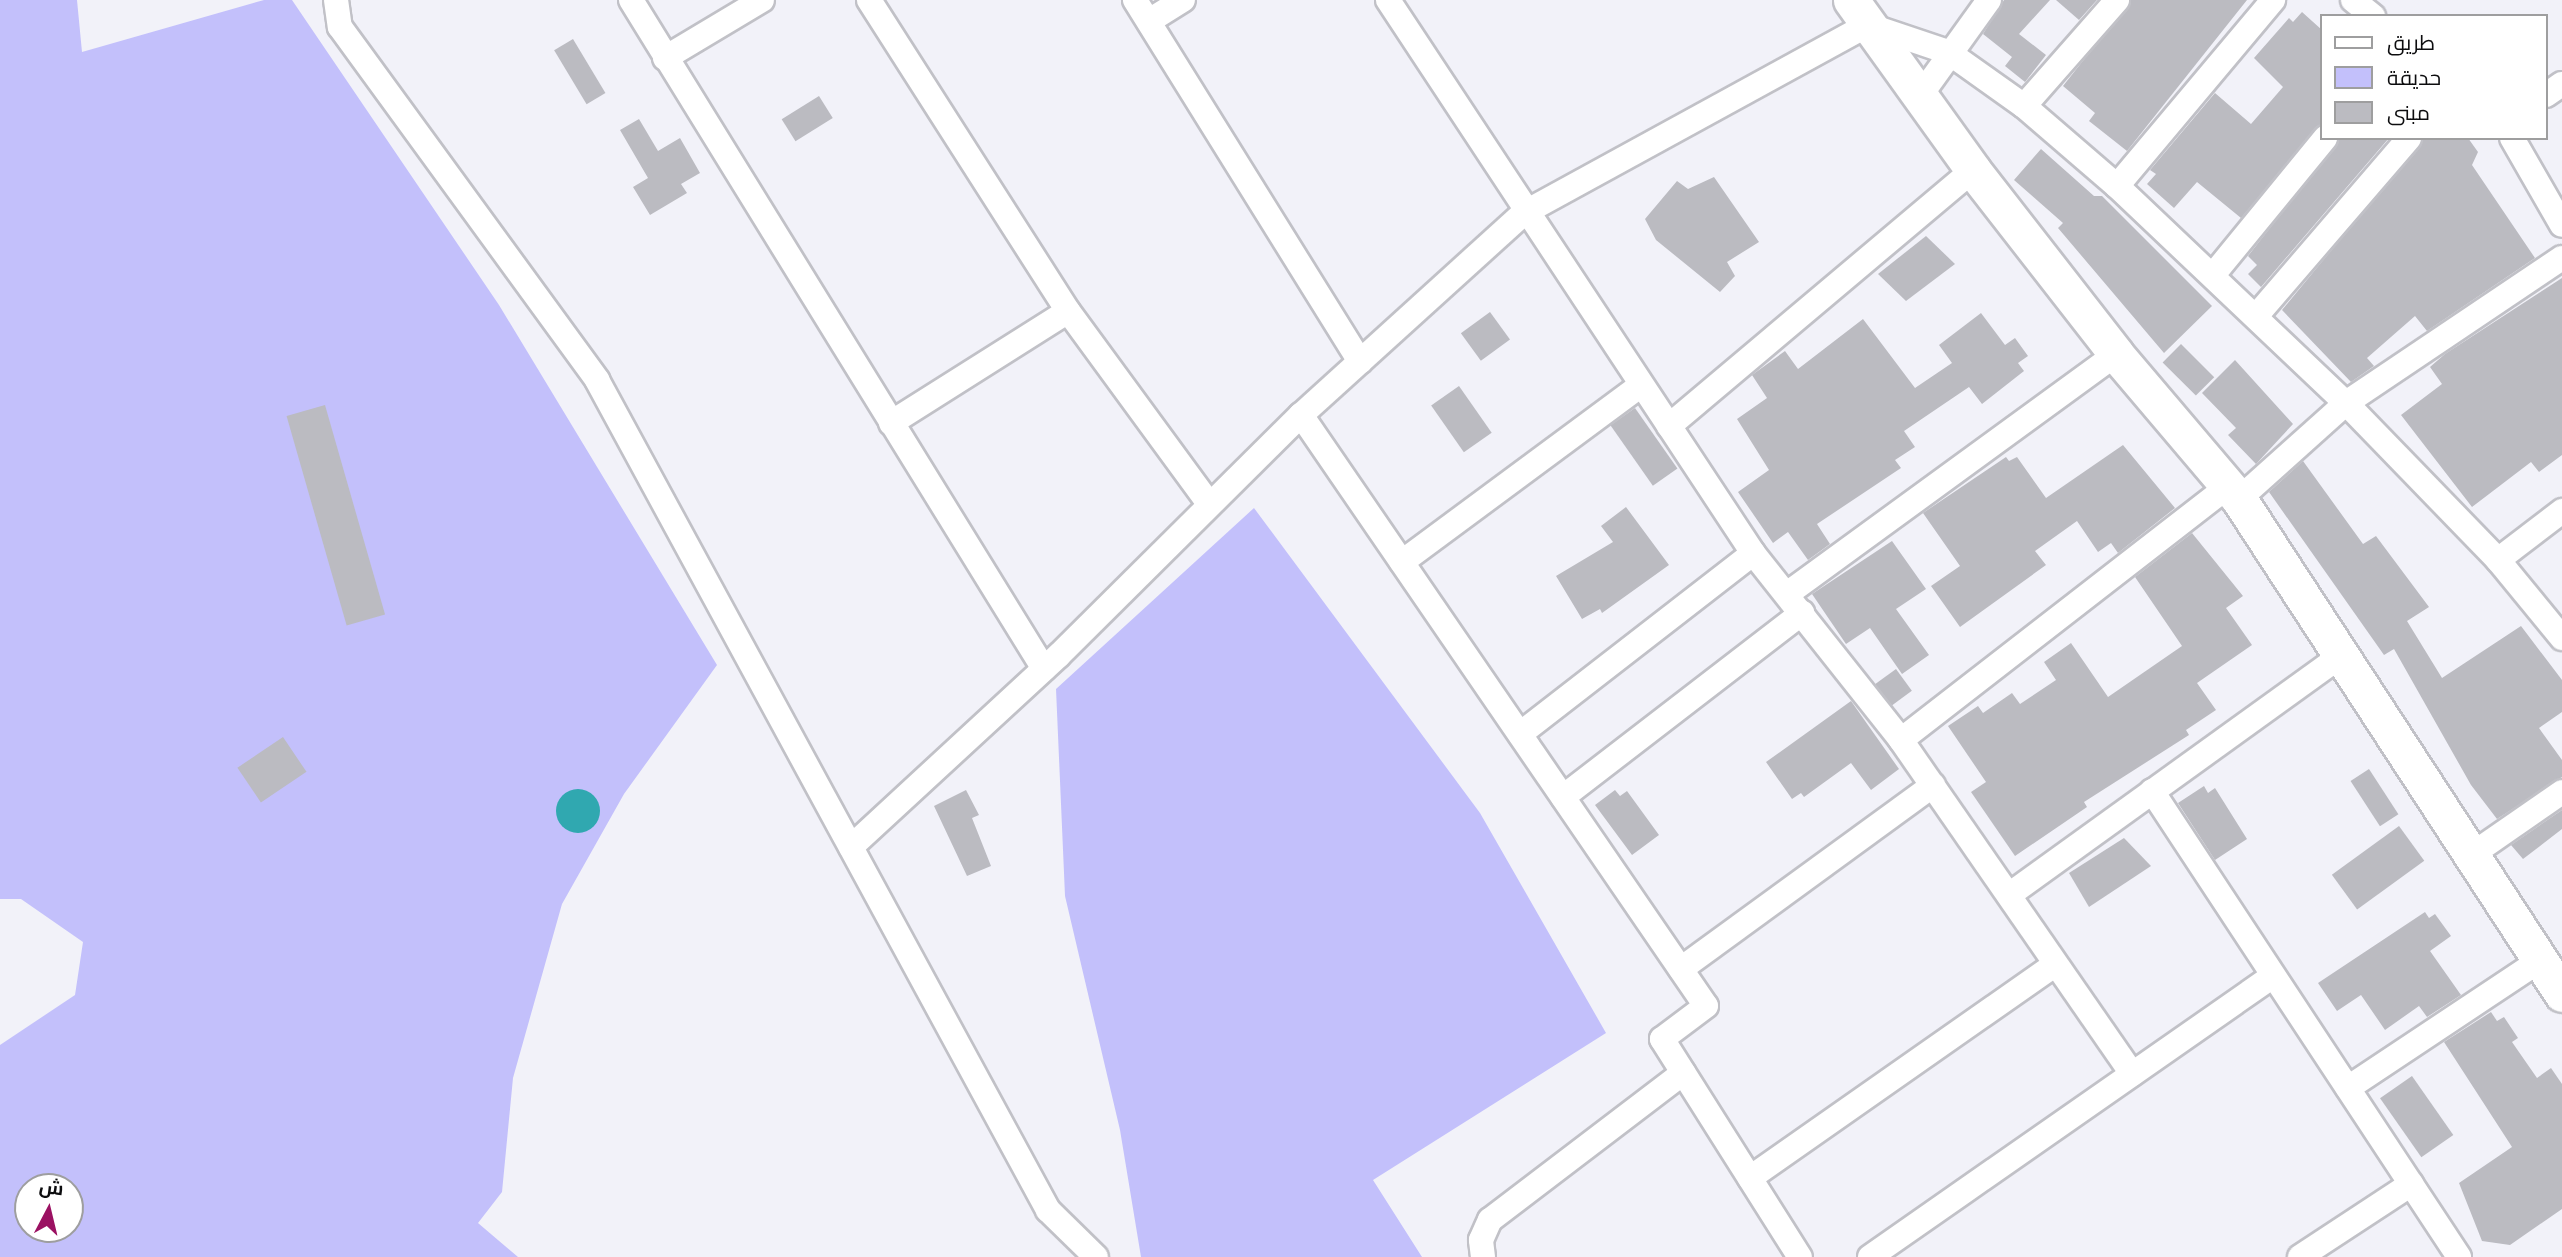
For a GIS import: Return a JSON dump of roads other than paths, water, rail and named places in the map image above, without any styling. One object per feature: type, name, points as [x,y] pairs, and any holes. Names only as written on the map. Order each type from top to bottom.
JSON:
[{"type":"street","points":[[336,0],[340,27],[597,380],[1048,1210],[1096,1257]]},
{"type":"street","points":[[631,0],[1044,669]]},
{"type":"street","points":[[665,58],[762,0]]},
{"type":"street","points":[[869,0],[1068,311],[1210,505]]},
{"type":"street","points":[[1135,0],[1360,362]]},
{"type":"street","points":[[1149,21],[1184,0]]},
{"type":"street","points":[[1388,0],[1524,212],[1753,553],[1901,740],[2132,1074]]},
{"type":"street","points":[[1920,96],[1948,52],[1989,0]]},
{"type":"street","points":[[2024,106],[2117,0]]},
{"type":"street","points":[[2116,186],[2273,0]]},
{"type":"street","points":[[2353,0],[2370,14]]},
{"type":"street","points":[[851,847],[1044,669],[1301,415],[1524,212],[1859,13]]},
{"type":"street","points":[[1859,13],[1948,52],[2024,106],[2116,186],[2257,315],[2346,403],[2498,560],[2562,638]]},
{"type":"street","points":[[1859,13],[1973,170],[2116,354],[2234,493],[2474,853],[2562,994]]},
{"type":"street","points":[[2213,275],[2323,140]]},
{"type":"street","points":[[2257,315],[2407,140]]},
{"type":"street","points":[[2513,140],[2562,225]]},
{"type":"street","points":[[1669,426],[1973,170]]},
{"type":"street","points":[[1901,740],[2234,493],[2346,403],[2562,258]]},
{"type":"street","points":[[891,423],[1068,311]]},
{"type":"street","points":[[1563,797],[1794,604],[2116,354]]},
{"type":"street","points":[[1402,562],[1641,385]]},
{"type":"street","points":[[1301,415],[1706,1006],[1662,1039],[1800,1257]]},
{"type":"street","points":[[2498,560],[2562,511]]},
{"type":"street","points":[[1520,734],[1753,553]]},
{"type":"street","points":[[2009,895],[2342,655]]},
{"type":"street","points":[[1681,969],[1933,785]]},
{"type":"street","points":[[2152,791],[2459,1257]]},
{"type":"street","points":[[2474,853],[2562,792]]},
{"type":"street","points":[[2348,1088],[2541,960]]},
{"type":"street","points":[[1750,1178],[2056,964]]},
{"type":"street","points":[[1870,1257],[2273,975]]},
{"type":"street","points":[[1483,1257],[1481,1240],[1490,1220],[1683,1073]]},
{"type":"street","points":[[2300,1257],[2411,1184]]}]
